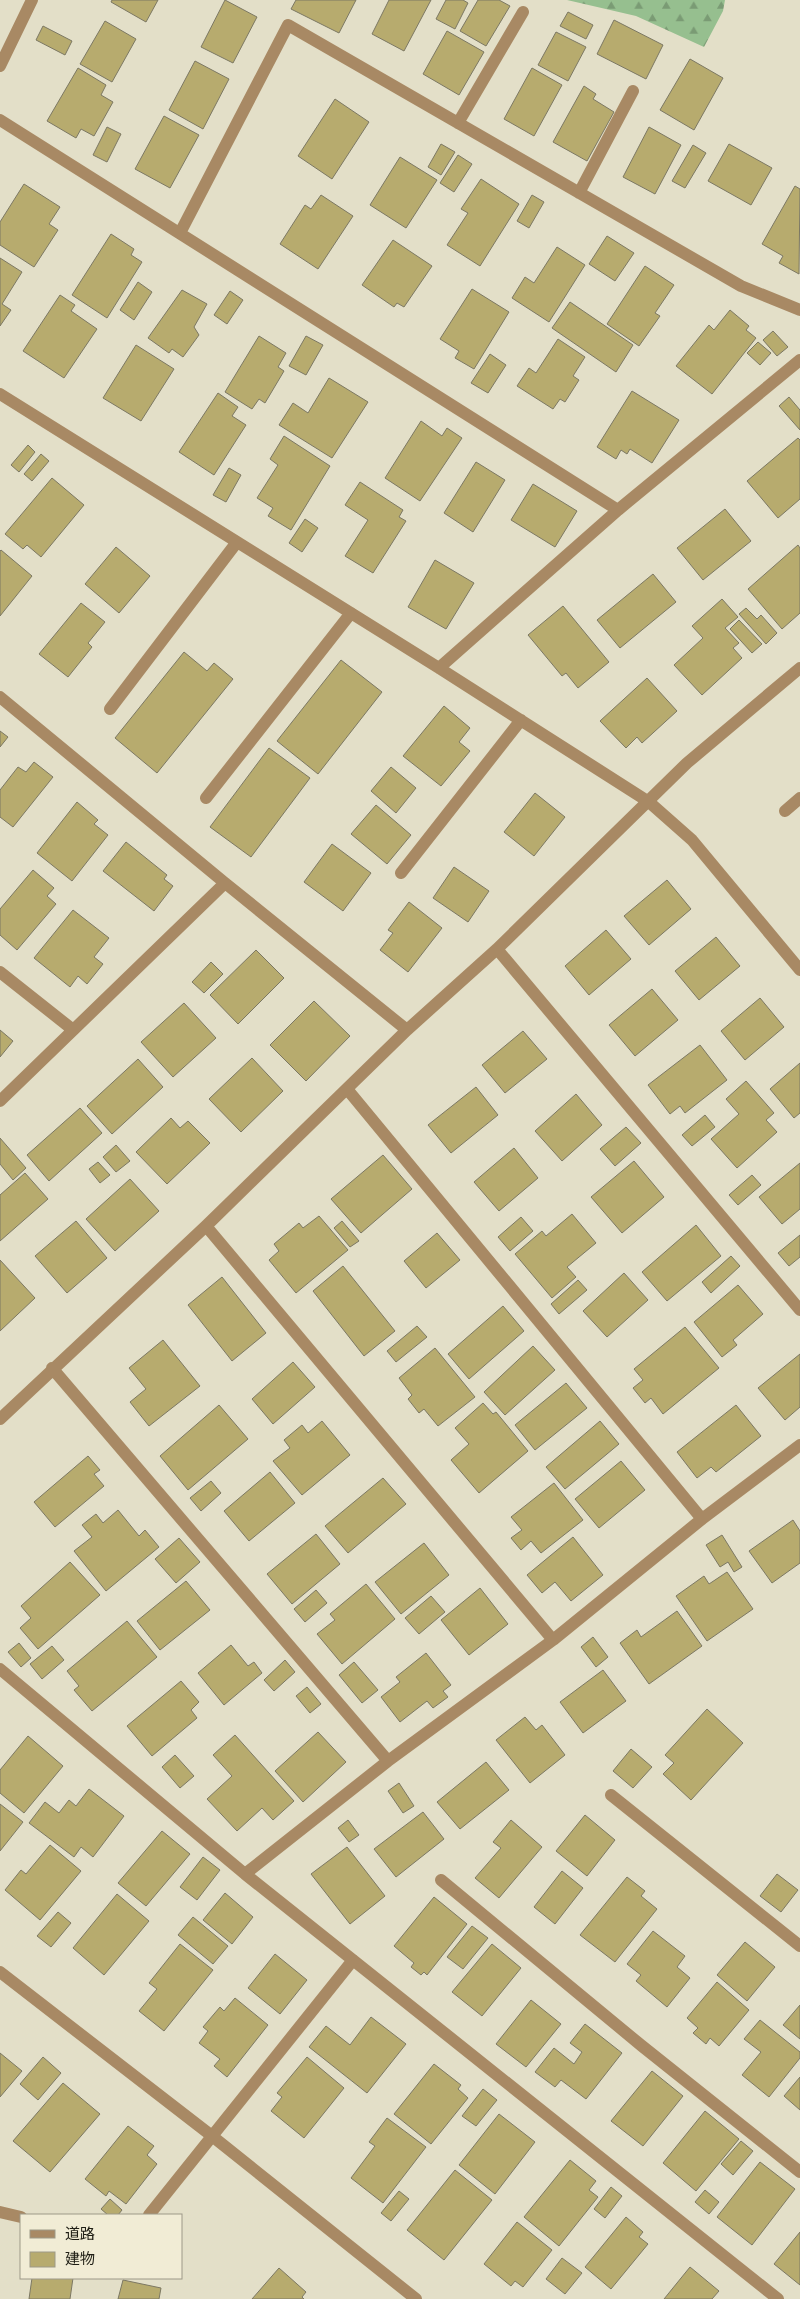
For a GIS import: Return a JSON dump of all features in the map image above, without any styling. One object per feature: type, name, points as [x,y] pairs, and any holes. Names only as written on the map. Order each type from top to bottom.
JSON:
[{"type":"street","points":[[0,66],[32,0]]},
{"type":"street","points":[[458,123],[524,12]]},
{"type":"street","points":[[180,233],[288,25],[741,286],[800,310]]},
{"type":"street","points":[[579,193],[633,91]]},
{"type":"street","points":[[0,120],[618,510]]},
{"type":"street","points":[[439,668],[618,510],[800,360]]},
{"type":"street","points":[[0,394],[439,668],[649,802],[692,840],[800,970]]},
{"type":"street","points":[[110,709],[237,542]]},
{"type":"street","points":[[206,798],[351,613]]},
{"type":"street","points":[[0,1419],[52,1368],[206,1226],[408,1030],[497,949],[687,763],[800,668]]},
{"type":"street","points":[[0,697],[225,883],[408,1030]]},
{"type":"street","points":[[401,873],[521,720]]},
{"type":"street","points":[[785,811],[800,798]]},
{"type":"street","points":[[0,1101],[72,1029],[225,883]]},
{"type":"street","points":[[497,949],[800,1310]]},
{"type":"street","points":[[0,972],[72,1029]]},
{"type":"street","points":[[347,1089],[702,1519]]},
{"type":"street","points":[[206,1226],[553,1640]]},
{"type":"street","points":[[52,1368],[388,1761]]},
{"type":"street","points":[[245,1874],[388,1761],[553,1640],[702,1519],[800,1445]]},
{"type":"street","points":[[0,1669],[245,1874],[778,2299]]},
{"type":"street","points":[[612,1795],[800,1946]]},
{"type":"street","points":[[441,1880],[642,2046],[800,2172]]},
{"type":"street","points":[[150,2214],[353,1960]]},
{"type":"street","points":[[0,1972],[212,2136],[416,2299]]},
{"type":"street","points":[[0,2212],[20,2217]]},
{"type":"green space","points":[[567,0],[725,0],[723,11],[704,47],[636,16]]},
{"type":"building","points":[[112,0],[158,0],[146,22],[111,2]]},
{"type":"building","points":[[225,0],[257,17],[233,63],[201,47]]},
{"type":"building","points":[[296,0],[356,0],[339,33],[291,9]]},
{"type":"building","points":[[389,0],[431,0],[404,51],[372,34]]},
{"type":"building","points":[[446,0],[463,0],[468,3],[455,29],[436,19]]},
{"type":"building","points":[[478,0],[499,0],[510,6],[486,46],[460,31]]},
{"type":"building","points":[[568,12],[593,25],[586,39],[560,26]]},
{"type":"building","points":[[614,20],[663,45],[646,79],[597,54]]},
{"type":"building","points":[[105,21],[136,39],[112,82],[80,64]]},
{"type":"building","points":[[43,26],[72,41],[65,55],[36,40]]},
{"type":"building","points":[[447,31],[484,52],[459,95],[423,74]]},
{"type":"building","points":[[556,32],[586,47],[568,81],[538,65]]},
{"type":"building","points":[[690,59],[723,78],[694,130],[660,110]]},
{"type":"building","points":[[195,61],[229,79],[203,129],[169,110]]},
{"type":"building","points":[[78,68],[106,85],[101,95],[113,102],[94,136],[81,129],[76,138],[47,121]]},
{"type":"building","points":[[532,68],[562,85],[534,136],[504,119]]},
{"type":"building","points":[[584,86],[596,94],[593,99],[614,112],[587,161],[553,142]]},
{"type":"building","points":[[335,99],[369,122],[332,179],[298,156]]},
{"type":"building","points":[[164,116],[199,135],[170,188],[135,169]]},
{"type":"building","points":[[107,127],[121,134],[107,162],[93,155]]},
{"type":"building","points":[[649,127],[681,145],[655,194],[623,177]]},
{"type":"building","points":[[441,144],[455,152],[441,175],[428,167]]},
{"type":"building","points":[[729,144],[772,168],[751,205],[708,181]]},
{"type":"building","points":[[693,145],[706,153],[685,188],[672,181]]},
{"type":"building","points":[[458,155],[472,164],[454,192],[440,183]]},
{"type":"building","points":[[400,157],[437,180],[406,228],[370,205]]},
{"type":"building","points":[[481,179],[519,204],[480,266],[447,245],[468,213],[461,209]]},
{"type":"building","points":[[24,184],[60,207],[49,224],[58,230],[34,267],[0,245],[0,222]]},
{"type":"building","points":[[795,186],[800,189],[799,274],[779,263],[783,256],[762,244]]},
{"type":"building","points":[[321,195],[353,216],[318,269],[280,244],[305,205],[311,209]]},
{"type":"building","points":[[532,195],[544,202],[529,228],[517,221]]},
{"type":"building","points":[[111,234],[134,249],[131,255],[142,262],[107,318],[72,295]]},
{"type":"building","points":[[607,236],[634,253],[615,281],[589,264]]},
{"type":"building","points":[[393,240],[432,266],[404,307],[397,303],[394,307],[362,285]]},
{"type":"building","points":[[557,247],[585,265],[549,322],[512,298],[525,277],[534,283]]},
{"type":"building","points":[[0,258],[22,272],[2,304],[11,310],[0,326]]},
{"type":"building","points":[[645,266],[674,285],[655,313],[660,316],[639,346],[607,324]]},
{"type":"building","points":[[138,282],[152,292],[134,320],[120,310]]},
{"type":"building","points":[[472,289],[509,312],[474,369],[455,358],[459,351],[440,339]]},
{"type":"building","points":[[182,290],[207,304],[194,327],[199,335],[183,357],[172,349],[169,353],[148,338]]},
{"type":"building","points":[[230,291],[243,300],[227,324],[214,315]]},
{"type":"building","points":[[60,295],[75,305],[71,311],[97,329],[64,378],[23,351]]},
{"type":"building","points":[[570,302],[633,345],[616,372],[552,328]]},
{"type":"building","points":[[730,310],[749,326],[746,330],[756,338],[712,394],[676,366],[709,325],[714,330]]},
{"type":"building","points":[[773,331],[788,347],[777,356],[763,340]]},
{"type":"building","points":[[259,336],[286,353],[278,367],[284,371],[265,403],[259,399],[252,409],[225,392]]},
{"type":"building","points":[[306,336],[323,345],[306,375],[289,366]]},
{"type":"building","points":[[558,339],[585,357],[573,376],[579,380],[565,402],[560,399],[553,409],[517,386],[529,368],[536,373]]},
{"type":"building","points":[[758,342],[771,353],[760,365],[747,353]]},
{"type":"building","points":[[136,345],[174,369],[141,421],[103,398]]},
{"type":"building","points":[[490,354],[506,365],[488,393],[471,383]]},
{"type":"building","points":[[329,378],[368,402],[332,458],[279,425],[293,403],[308,413]]},
{"type":"building","points":[[632,391],[679,420],[652,463],[630,449],[627,454],[621,450],[616,459],[597,447]]},
{"type":"building","points":[[218,393],[238,407],[232,416],[246,425],[214,475],[179,452]]},
{"type":"building","points":[[789,397],[800,410],[800,430],[779,406]]},
{"type":"building","points":[[421,421],[442,436],[447,428],[462,438],[420,501],[385,478]]},
{"type":"building","points":[[284,436],[330,466],[291,530],[268,516],[273,508],[257,498],[278,465],[270,459]]},
{"type":"building","points":[[798,438],[800,440],[800,499],[778,518],[747,481]]},
{"type":"building","points":[[28,445],[35,452],[19,472],[11,465]]},
{"type":"building","points":[[41,454],[49,461],[32,481],[24,474]]},
{"type":"building","points":[[476,462],[505,480],[473,532],[444,513]]},
{"type":"building","points":[[229,468],[241,475],[226,502],[213,495]]},
{"type":"building","points":[[52,478],[84,505],[41,557],[27,545],[23,549],[5,534]]},
{"type":"building","points":[[360,482],[403,510],[399,517],[406,521],[373,573],[345,556],[368,520],[345,505]]},
{"type":"building","points":[[533,484],[577,511],[555,547],[511,520]]},
{"type":"building","points":[[725,509],[751,541],[703,580],[677,548]]},
{"type":"building","points":[[305,519],[318,528],[302,552],[289,543]]},
{"type":"building","points":[[798,545],[800,548],[800,613],[782,629],[748,589]]},
{"type":"building","points":[[116,547],[150,576],[119,613],[85,584]]},
{"type":"building","points":[[0,551],[32,576],[0,616]]},
{"type":"building","points":[[435,560],[474,583],[446,629],[408,607]]},
{"type":"building","points":[[653,574],[676,602],[620,648],[597,620]]},
{"type":"building","points":[[722,599],[738,617],[725,628],[739,643],[733,648],[742,658],[702,695],[674,665],[703,638],[692,626]]},
{"type":"building","points":[[81,603],[105,622],[88,643],[92,647],[68,677],[39,654]]},
{"type":"building","points":[[563,606],[609,662],[578,688],[566,673],[562,676],[528,635]]},
{"type":"building","points":[[746,608],[757,619],[761,615],[777,633],[766,644],[739,614]]},
{"type":"building","points":[[739,620],[762,644],[752,653],[730,629]]},
{"type":"building","points":[[184,652],[207,671],[214,663],[233,679],[157,773],[115,738]]},
{"type":"building","points":[[341,660],[382,692],[318,774],[277,741]]},
{"type":"building","points":[[647,678],[677,711],[642,743],[637,737],[626,748],[600,721]]},
{"type":"building","points":[[444,706],[470,728],[459,742],[470,751],[441,786],[403,756]]},
{"type":"building","points":[[0,731],[8,737],[0,747]]},
{"type":"building","points":[[269,748],[310,778],[251,857],[210,827]]},
{"type":"building","points":[[34,762],[53,777],[13,827],[0,817],[0,790],[18,767],[26,772]]},
{"type":"building","points":[[391,767],[416,788],[396,813],[371,791]]},
{"type":"building","points":[[535,793],[565,817],[534,856],[504,832]]},
{"type":"building","points":[[77,802],[98,820],[94,824],[108,835],[72,881],[37,853]]},
{"type":"building","points":[[376,805],[411,835],[387,864],[351,834]]},
{"type":"building","points":[[126,842],[167,875],[164,879],[173,886],[154,911],[103,871]]},
{"type":"building","points":[[332,844],[371,873],[343,911],[304,882]]},
{"type":"building","points":[[454,867],[489,891],[468,922],[433,898]]},
{"type":"building","points":[[33,870],[54,888],[47,896],[56,904],[17,950],[0,935],[0,909]]},
{"type":"building","points":[[667,880],[691,909],[649,945],[624,916]]},
{"type":"building","points":[[409,902],[442,928],[408,972],[380,950],[393,933],[388,930]]},
{"type":"building","points":[[73,910],[109,938],[94,957],[103,964],[87,984],[78,976],[70,987],[34,958]]},
{"type":"building","points":[[606,930],[631,959],[589,995],[565,966]]},
{"type":"building","points":[[716,937],[740,966],[699,1000],[675,971]]},
{"type":"building","points":[[256,950],[284,978],[238,1024],[210,995]]},
{"type":"building","points":[[211,962],[223,974],[204,993],[192,982]]},
{"type":"building","points":[[652,989],[678,1020],[635,1056],[609,1025]]},
{"type":"building","points":[[760,998],[784,1027],[745,1060],[721,1031]]},
{"type":"building","points":[[314,1001],[350,1036],[306,1081],[270,1045]]},
{"type":"building","points":[[184,1003],[216,1038],[173,1077],[141,1042]]},
{"type":"building","points":[[0,1030],[13,1041],[0,1057]]},
{"type":"building","points":[[523,1031],[547,1059],[505,1093],[482,1065]]},
{"type":"building","points":[[700,1045],[727,1080],[685,1113],[680,1106],[670,1114],[648,1085]]},
{"type":"building","points":[[252,1058],[283,1091],[241,1132],[209,1099]]},
{"type":"building","points":[[138,1059],[163,1087],[112,1134],[87,1106]]},
{"type":"building","points":[[800,1063],[800,1113],[794,1118],[770,1089]]},
{"type":"building","points":[[746,1081],[774,1113],[766,1120],[777,1132],[737,1168],[711,1139],[739,1114],[726,1099]]},
{"type":"building","points":[[476,1087],[498,1115],[451,1153],[428,1125]]},
{"type":"building","points":[[576,1094],[602,1125],[562,1161],[535,1131]]},
{"type":"building","points":[[80,1108],[102,1133],[49,1181],[27,1155]]},
{"type":"building","points":[[705,1115],[715,1127],[692,1146],[682,1135]]},
{"type":"building","points":[[171,1118],[180,1128],[188,1121],[210,1143],[167,1184],[136,1152]]},
{"type":"building","points":[[626,1127],[641,1143],[615,1166],[600,1149]]},
{"type":"building","points":[[0,1138],[26,1168],[13,1180],[0,1164]]},
{"type":"building","points":[[116,1145],[130,1161],[116,1172],[103,1157]]},
{"type":"building","points":[[514,1148],[538,1178],[499,1211],[474,1182]]},
{"type":"building","points":[[383,1155],[412,1189],[361,1233],[331,1199]]},
{"type":"building","points":[[634,1161],[664,1197],[622,1233],[591,1197]]},
{"type":"building","points":[[98,1162],[110,1175],[100,1183],[89,1169]]},
{"type":"building","points":[[800,1163],[800,1209],[782,1224],[759,1197]]},
{"type":"building","points":[[25,1173],[48,1199],[0,1241],[0,1195]]},
{"type":"building","points":[[752,1175],[761,1185],[738,1205],[729,1195]]},
{"type":"building","points":[[130,1179],[159,1211],[115,1251],[86,1219]]},
{"type":"building","points":[[572,1214],[596,1243],[567,1267],[576,1277],[552,1298],[515,1254],[542,1231],[546,1236]]},
{"type":"building","points":[[319,1216],[348,1250],[296,1293],[269,1260],[279,1251],[274,1244],[299,1223],[303,1228]]},
{"type":"building","points":[[521,1217],[533,1231],[510,1251],[498,1237]]},
{"type":"building","points":[[76,1221],[107,1258],[67,1293],[35,1256]]},
{"type":"building","points":[[342,1221],[359,1241],[350,1247],[334,1228]]},
{"type":"building","points":[[696,1225],[721,1256],[667,1301],[642,1272]]},
{"type":"building","points":[[437,1233],[460,1260],[426,1288],[404,1261]]},
{"type":"building","points":[[800,1235],[800,1257],[789,1266],[778,1253]]},
{"type":"building","points":[[731,1256],[740,1266],[711,1293],[702,1282]]},
{"type":"building","points":[[0,1260],[35,1298],[0,1331]]},
{"type":"building","points":[[343,1266],[395,1331],[364,1356],[313,1291]]},
{"type":"building","points":[[624,1273],[648,1300],[607,1337],[583,1311]]},
{"type":"building","points":[[222,1277],[266,1333],[232,1361],[188,1305]]},
{"type":"building","points":[[578,1280],[587,1290],[559,1314],[551,1304]]},
{"type":"building","points":[[738,1285],[763,1314],[733,1340],[737,1345],[722,1357],[694,1322]]},
{"type":"building","points":[[503,1306],[524,1331],[469,1379],[448,1354]]},
{"type":"building","points":[[417,1326],[427,1337],[396,1362],[387,1351]]},
{"type":"building","points":[[685,1327],[719,1368],[663,1414],[651,1398],[645,1403],[633,1388],[643,1380],[634,1369]]},
{"type":"building","points":[[163,1340],[200,1386],[149,1426],[130,1402],[146,1389],[129,1368]]},
{"type":"building","points":[[533,1346],[555,1370],[505,1415],[484,1392]]},
{"type":"building","points":[[435,1348],[475,1397],[438,1426],[424,1409],[419,1413],[408,1399],[412,1395],[399,1378]]},
{"type":"building","points":[[800,1354],[800,1407],[785,1420],[758,1388]]},
{"type":"building","points":[[293,1362],[315,1387],[273,1424],[252,1399]]},
{"type":"building","points":[[566,1383],[587,1408],[535,1450],[515,1425]]},
{"type":"building","points":[[483,1403],[493,1414],[496,1412],[528,1451],[479,1493],[451,1460],[469,1444],[455,1428]]},
{"type":"building","points":[[219,1405],[248,1439],[188,1490],[160,1456]]},
{"type":"building","points":[[736,1405],[761,1436],[716,1472],[711,1467],[697,1478],[677,1452]]},
{"type":"building","points":[[322,1421],[350,1455],[302,1495],[273,1461],[290,1448],[284,1440],[302,1425],[308,1433]]},
{"type":"building","points":[[600,1421],[619,1444],[565,1489],[546,1467]]},
{"type":"building","points":[[88,1456],[100,1470],[94,1474],[104,1486],[55,1527],[34,1502]]},
{"type":"building","points":[[621,1461],[645,1490],[599,1528],[575,1499]]},
{"type":"building","points":[[270,1472],[295,1503],[249,1541],[224,1511]]},
{"type":"building","points":[[383,1478],[406,1504],[348,1553],[325,1526]]},
{"type":"building","points":[[211,1481],[221,1493],[201,1511],[190,1498]]},
{"type":"building","points":[[554,1483],[583,1520],[541,1553],[531,1541],[521,1550],[511,1538],[522,1530],[511,1517]]},
{"type":"building","points":[[118,1510],[139,1536],[145,1530],[159,1547],[106,1591],[74,1551],[92,1537],[82,1525],[96,1514],[103,1523]]},
{"type":"building","points":[[793,1520],[800,1531],[800,1563],[772,1583],[749,1551]]},
{"type":"building","points":[[316,1534],[340,1564],[292,1604],[267,1574]]},
{"type":"building","points":[[722,1535],[742,1567],[734,1572],[728,1562],[720,1567],[706,1545]]},
{"type":"building","points":[[573,1537],[603,1575],[571,1601],[555,1582],[542,1593],[527,1575]]},
{"type":"building","points":[[179,1538],[200,1562],[176,1583],[155,1559]]},
{"type":"building","points":[[424,1543],[449,1575],[401,1614],[375,1582]]},
{"type":"building","points":[[70,1562],[100,1595],[38,1649],[20,1628],[31,1618],[21,1606]]},
{"type":"building","points":[[727,1572],[753,1609],[707,1641],[676,1596],[704,1576],[709,1584]]},
{"type":"building","points":[[186,1581],[210,1610],[160,1650],[137,1621]]},
{"type":"building","points":[[366,1584],[395,1619],[342,1664],[317,1634],[335,1620],[330,1614]]},
{"type":"building","points":[[480,1588],[508,1624],[469,1655],[441,1620]]},
{"type":"building","points":[[316,1590],[327,1603],[305,1622],[294,1609]]},
{"type":"building","points":[[431,1596],[445,1612],[419,1634],[405,1618]]},
{"type":"building","points":[[677,1611],[702,1646],[649,1684],[620,1643],[637,1630],[641,1637]]},
{"type":"building","points":[[127,1621],[157,1657],[92,1711],[74,1690],[79,1686],[67,1671]]},
{"type":"building","points":[[593,1637],[608,1657],[596,1667],[581,1647]]},
{"type":"building","points":[[19,1643],[31,1658],[21,1667],[8,1652]]},
{"type":"building","points":[[231,1645],[248,1666],[254,1662],[262,1673],[224,1705],[198,1673]]},
{"type":"building","points":[[52,1646],[64,1660],[42,1679],[30,1664]]},
{"type":"building","points":[[426,1653],[451,1685],[443,1691],[448,1697],[433,1708],[427,1701],[400,1722],[381,1697],[400,1682],[396,1677]]},
{"type":"building","points":[[285,1660],[295,1672],[274,1691],[264,1680]]},
{"type":"building","points":[[354,1662],[378,1690],[362,1703],[339,1675]]},
{"type":"building","points":[[603,1670],[626,1701],[583,1733],[560,1702]]},
{"type":"building","points":[[181,1681],[199,1702],[191,1710],[197,1718],[152,1756],[127,1726]]},
{"type":"building","points":[[307,1687],[321,1704],[310,1713],[296,1696]]},
{"type":"building","points":[[707,1709],[743,1743],[691,1800],[663,1774],[674,1763],[665,1755]]},
{"type":"building","points":[[525,1717],[536,1730],[542,1725],[565,1755],[530,1783],[496,1740]]},
{"type":"building","points":[[318,1732],[346,1762],[303,1802],[275,1771]]},
{"type":"building","points":[[235,1735],[294,1801],[273,1820],[262,1808],[237,1831],[207,1799],[232,1776],[213,1755]]},
{"type":"building","points":[[28,1736],[63,1766],[24,1813],[0,1793],[0,1770]]},
{"type":"building","points":[[631,1749],[652,1767],[633,1788],[613,1771]]},
{"type":"building","points":[[175,1755],[194,1776],[180,1788],[162,1767]]},
{"type":"building","points":[[486,1762],[509,1790],[460,1829],[437,1802]]},
{"type":"building","points":[[399,1783],[414,1806],[403,1813],[388,1791]]},
{"type":"building","points":[[89,1789],[124,1816],[93,1857],[81,1847],[74,1857],[29,1823],[45,1802],[59,1813],[69,1800],[76,1806]]},
{"type":"building","points":[[0,1804],[23,1822],[0,1851]]},
{"type":"building","points":[[423,1812],[444,1839],[396,1877],[374,1849]]},
{"type":"building","points":[[585,1815],[615,1840],[587,1876],[556,1851]]},
{"type":"building","points":[[348,1820],[359,1835],[349,1842],[338,1828]]},
{"type":"building","points":[[511,1820],[542,1847],[499,1898],[475,1878],[501,1848],[493,1842]]},
{"type":"building","points":[[162,1831],[190,1854],[146,1906],[118,1883]]},
{"type":"building","points":[[50,1845],[81,1871],[40,1920],[5,1890],[21,1870],[26,1874]]},
{"type":"building","points":[[347,1847],[385,1896],[350,1924],[311,1874]]},
{"type":"building","points":[[203,1857],[220,1870],[197,1900],[180,1887]]},
{"type":"building","points":[[562,1871],[583,1888],[555,1924],[534,1907]]},
{"type":"building","points":[[777,1874],[798,1890],[781,1912],[760,1896]]},
{"type":"building","points":[[627,1877],[645,1891],[641,1896],[657,1909],[615,1962],[580,1935]]},
{"type":"building","points":[[225,1893],[253,1917],[232,1944],[203,1920]]},
{"type":"building","points":[[117,1894],[149,1921],[104,1975],[73,1948]]},
{"type":"building","points":[[434,1897],[467,1924],[427,1975],[424,1972],[421,1975],[411,1967],[414,1963],[394,1946]]},
{"type":"building","points":[[58,1912],[71,1923],[51,1947],[37,1936]]},
{"type":"building","points":[[193,1917],[228,1946],[213,1964],[178,1935]]},
{"type":"building","points":[[472,1926],[488,1938],[463,1969],[447,1957]]},
{"type":"building","points":[[653,1931],[685,1956],[677,1967],[690,1978],[667,2007],[636,1981],[641,1975],[627,1964]]},
{"type":"building","points":[[745,1942],[775,1967],[747,2001],[717,1975]]},
{"type":"building","points":[[180,1944],[213,1970],[164,2031],[139,2011],[157,1989],[149,1983]]},
{"type":"building","points":[[492,1944],[521,1968],[482,2016],[452,1992]]},
{"type":"building","points":[[275,1954],[307,1980],[280,2014],[248,1988]]},
{"type":"building","points":[[717,1982],[749,2010],[719,2046],[710,2038],[706,2044],[693,2033],[698,2028],[687,2018]]},
{"type":"building","points":[[235,1998],[268,2025],[227,2077],[214,2066],[220,2059],[199,2043],[208,2031],[203,2027],[220,2007],[224,2011]]},
{"type":"building","points":[[531,2000],[561,2024],[526,2067],[496,2044]]},
{"type":"building","points":[[800,2005],[800,2039],[783,2025]]},
{"type":"building","points":[[371,2017],[406,2044],[367,2093],[309,2047],[326,2026],[350,2045]]},
{"type":"building","points":[[760,2020],[800,2052],[800,2058],[769,2097],[742,2075],[761,2052],[744,2039]]},
{"type":"building","points":[[585,2024],[622,2053],[586,2099],[561,2080],[555,2087],[535,2072],[554,2048],[574,2064],[582,2052],[570,2043]]},
{"type":"building","points":[[0,2053],[22,2071],[0,2097]]},
{"type":"building","points":[[43,2057],[61,2073],[38,2100],[20,2084]]},
{"type":"building","points":[[307,2057],[344,2088],[304,2138],[271,2111],[282,2097],[277,2093]]},
{"type":"building","points":[[434,2064],[461,2085],[458,2089],[468,2098],[431,2144],[394,2114]]},
{"type":"building","points":[[652,2071],[683,2096],[643,2146],[611,2121]]},
{"type":"building","points":[[800,2077],[800,2110],[784,2096]]},
{"type":"building","points":[[63,2083],[100,2114],[50,2172],[13,2141]]},
{"type":"building","points":[[483,2089],[497,2100],[476,2126],[462,2116]]},
{"type":"building","points":[[705,2111],[739,2139],[696,2191],[663,2163]]},
{"type":"building","points":[[499,2114],[535,2142],[495,2194],[459,2165]]},
{"type":"building","points":[[387,2118],[426,2147],[383,2203],[351,2178],[375,2146],[369,2142]]},
{"type":"building","points":[[128,2126],[154,2146],[147,2155],[157,2164],[126,2204],[109,2191],[106,2196],[85,2179]]},
{"type":"building","points":[[741,2141],[753,2151],[733,2175],[721,2164]]},
{"type":"building","points":[[570,2160],[596,2181],[589,2190],[598,2197],[559,2246],[524,2217]]},
{"type":"building","points":[[760,2162],[795,2189],[752,2245],[717,2217]]},
{"type":"building","points":[[455,2170],[492,2200],[444,2260],[407,2230]]},
{"type":"building","points":[[611,2187],[622,2196],[605,2218],[594,2209]]},
{"type":"building","points":[[705,2190],[719,2202],[709,2214],[695,2202]]},
{"type":"building","points":[[399,2191],[409,2199],[391,2221],[381,2213]]},
{"type":"building","points":[[110,2199],[122,2210],[119,2214],[107,2214],[101,2209]]},
{"type":"building","points":[[626,2217],[643,2232],[639,2237],[648,2244],[611,2289],[585,2267]]},
{"type":"building","points":[[517,2222],[552,2250],[523,2287],[515,2281],[511,2286],[484,2264]]},
{"type":"building","points":[[800,2232],[800,2285],[774,2264]]},
{"type":"building","points":[[562,2258],[582,2273],[565,2294],[546,2279]]},
{"type":"building","points":[[690,2267],[719,2291],[712,2299],[664,2299]]},
{"type":"building","points":[[279,2268],[306,2292],[302,2297],[304,2299],[252,2299]]},
{"type":"building","points":[[32,2279],[73,2279],[70,2299],[29,2299]]},
{"type":"building","points":[[123,2280],[161,2288],[159,2299],[118,2299]]}]
